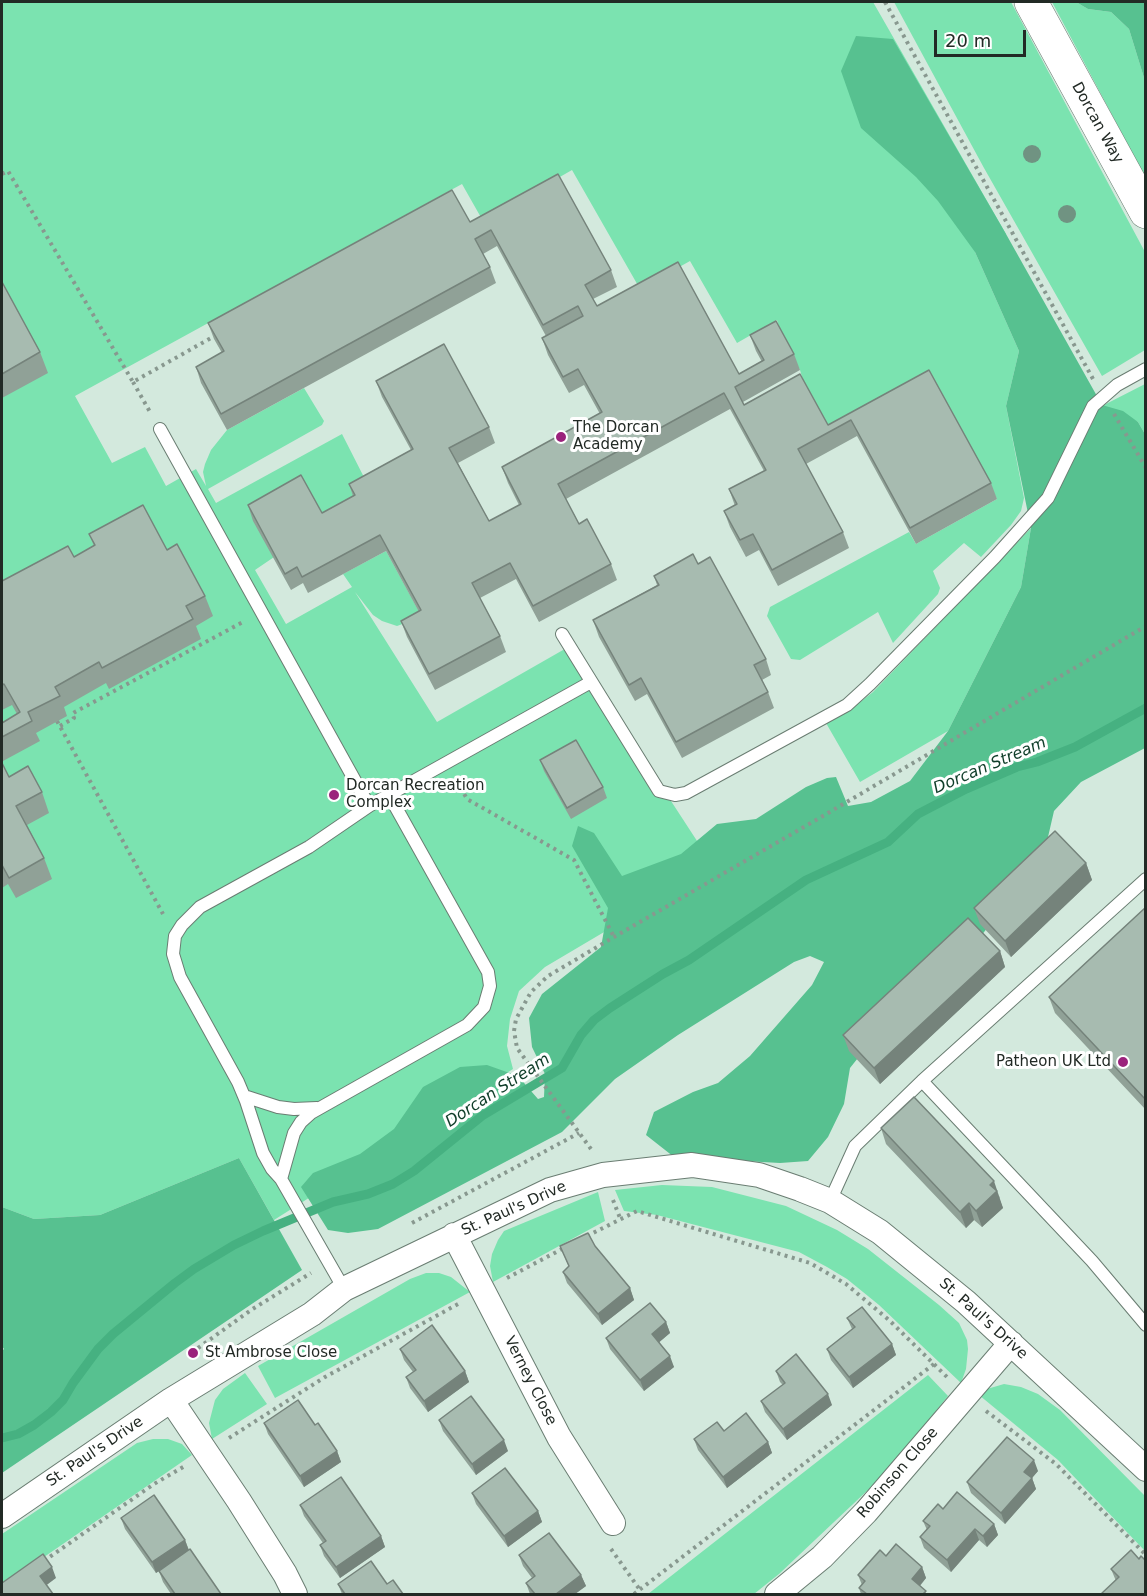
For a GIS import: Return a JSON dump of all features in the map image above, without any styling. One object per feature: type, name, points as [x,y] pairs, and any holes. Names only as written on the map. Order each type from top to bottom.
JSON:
[{"type":"main road","name":"Dorcan Way","points":[[1031,2],[1146,212]]},
{"type":"street","name":"St. Paul's Drive","points":[[2,1516],[171,1400],[262,1342],[312,1314],[344,1289],[550,1190],[603,1174],[692,1165],[759,1175],[830,1201],[880,1232],[966,1302],[1146,1469]]},
{"type":"street","name":"Verney Close","points":[[454,1235],[559,1437],[614,1523]]},
{"type":"street","name":"Robinson Close","points":[[777,1594],[822,1557],[866,1512],[1011,1343]]},
{"type":"street","points":[[171,1400],[239,1501],[295,1594]]},
{"type":"lane","points":[[562,634],[659,791],[675,795],[686,793],[847,705],[870,684],[987,565],[1048,498],[1093,406],[1117,385],[1146,369]]},
{"type":"lane","points":[[160,429],[369,806]]},
{"type":"lane","points":[[344,1289],[281,1179],[262,1153],[244,1096],[180,977],[173,954],[175,936],[182,925],[200,907],[309,847],[369,806],[591,682]]},
{"type":"lane","points":[[281,1179],[294,1133],[301,1122],[321,1107],[467,1025],[484,1007],[490,986],[488,972],[389,795]]},
{"type":"lane","points":[[830,1201],[855,1146],[922,1080],[1146,879]]},
{"type":"lane","points":[[922,1080],[1092,1262],[1146,1325]]},
{"type":"lane","points":[[244,1096],[278,1107],[294,1109],[321,1107]]},
{"type":"path","points":[[885,2],[1090,374],[1146,468]]},
{"type":"path","points":[[2,174],[8,171],[160,429]]},
{"type":"path","points":[[133,382],[224,330]]},
{"type":"path","points":[[175,936],[58,724],[74,718],[72,714],[75,712],[263,612]]},
{"type":"path","points":[[603,1174],[592,1152],[517,1048],[514,1031],[516,1019],[531,992],[548,976],[1146,626]]},
{"type":"path","points":[[447,762],[466,799],[574,860],[614,937]]},
{"type":"path","points":[[585,1236],[637,1211],[810,1263],[846,1284],[889,1320],[966,1395],[1056,1464],[1146,1555]]},
{"type":"path","points":[[36,1567],[154,1484],[325,1377],[565,1247]]},
{"type":"path","points":[[634,1594],[934,1364]]},
{"type":"path","points":[[614,1523],[609,1546],[640,1590]]},
{"type":"green space","points":[[2,2],[873,2],[1006,234],[975,252],[1019,351],[1006,406],[1024,498],[1021,511],[981,557],[964,543],[933,571],[940,588],[938,594],[893,643],[878,612],[800,660],[791,659],[767,616],[770,607],[909,532],[916,544],[997,499],[935,386],[834,441],[806,391],[800,370],[782,338],[777,320],[737,343],[690,261],[640,289],[572,170],[483,221],[462,184],[75,396],[112,463],[145,447],[166,486],[196,469],[206,486],[203,472],[205,464],[211,450],[227,430],[304,388],[324,421],[322,425],[208,489],[216,503],[342,434],[371,491],[255,570],[286,624],[352,587],[343,574],[386,551],[422,617],[397,626],[382,621],[373,615],[355,592],[437,722],[570,646],[714,867],[545,967],[519,991],[510,1019],[507,1046],[513,1069],[274,1220],[239,1158],[100,1215],[34,1219],[2,1207]]},
{"type":"green space","points":[[894,2],[1011,2],[1145,252],[1145,350],[1102,376],[984,168]]},
{"type":"green space","points":[[1052,2],[1076,2],[1088,9],[1111,12],[1129,29],[1145,81],[1145,177]]},
{"type":"green space","points":[[1076,2],[1145,2],[1145,81],[1129,29],[1111,12],[1088,9]]},
{"type":"green space","points":[[856,36],[893,39],[1102,405],[1123,411],[1138,422],[1145,434],[1145,748],[1081,782],[1054,811],[1045,850],[1009,901],[935,993],[873,1039],[850,1068],[844,1104],[828,1137],[808,1161],[780,1163],[674,1157],[646,1135],[654,1112],[693,1092],[718,1083],[750,1056],[812,985],[824,962],[810,956],[794,962],[678,1035],[615,1079],[562,1132],[378,1229],[348,1233],[328,1230],[301,1187],[313,1173],[360,1154],[394,1129],[423,1087],[460,1067],[487,1065],[518,1076],[538,1099],[544,1097],[545,1074],[532,1047],[529,1018],[542,994],[601,947],[608,908],[572,846],[578,826],[594,833],[622,876],[681,854],[717,824],[756,819],[806,787],[827,778],[836,777],[848,806],[871,802],[910,781],[948,731],[1021,587],[1031,528],[1006,406],[1019,351],[975,252],[938,201],[916,177],[861,128],[841,71]]},
{"type":"green space","points":[[1145,384],[1145,434],[1138,422],[1102,406]]},
{"type":"green space","points":[[1031,528],[1021,587],[948,731],[860,782],[826,723],[873,692]]},
{"type":"green space","points":[[239,1158],[302,1270],[2,1473],[2,1351],[4,1349],[2,1346],[2,1207],[34,1219],[100,1215]]},
{"type":"green space","points":[[662,1185],[712,1187],[786,1206],[837,1230],[868,1249],[959,1323],[967,1340],[968,1349],[966,1369],[961,1383],[879,1305],[847,1279],[827,1267],[799,1252],[657,1215],[624,1211],[615,1190]]},
{"type":"green space","points":[[598,1192],[605,1221],[493,1282],[490,1266],[492,1254],[504,1231]]},
{"type":"green space","points":[[426,1273],[439,1273],[451,1277],[470,1292],[275,1398],[258,1366],[410,1279]]},
{"type":"green space","points":[[245,1373],[267,1404],[212,1439],[209,1423],[215,1400],[223,1389]]},
{"type":"green space","points":[[928,1375],[948,1396],[870,1488],[779,1574],[754,1594],[648,1594]]},
{"type":"green space","points":[[1004,1384],[1021,1387],[1038,1394],[1060,1410],[1145,1496],[1145,1551],[1058,1460],[979,1395],[987,1389]]},
{"type":"green space","points":[[153,1439],[168,1439],[182,1444],[192,1455],[2,1586],[2,1534],[137,1443]]},
{"type":"building","points":[[558,174],[611,270],[585,285],[597,306],[678,262],[739,374],[764,360],[750,335],[776,321],[794,354],[735,387],[744,405],[800,374],[828,425],[929,370],[991,483],[910,528],[851,420],[798,449],[843,532],[772,570],[753,534],[740,540],[724,511],[737,504],[729,489],[766,470],[724,393],[558,484],[579,524],[587,519],[611,564],[533,606],[510,563],[472,583],[500,636],[429,674],[401,621],[421,610],[380,535],[302,577],[297,567],[285,574],[248,505],[301,475],[322,513],[355,495],[349,484],[413,449],[376,381],[444,344],[489,427],[449,448],[489,521],[521,504],[502,467],[602,412],[578,369],[563,377],[542,338],[583,316],[578,306],[543,325],[491,230],[475,239],[490,267],[221,414],[196,367],[224,351],[208,323],[452,190],[470,222]]},
{"type":"building","points":[[2,282],[40,352],[2,374]]},
{"type":"building","points":[[143,505],[167,550],[177,544],[205,596],[186,606],[193,619],[102,668],[99,662],[55,687],[60,696],[28,712],[32,721],[2,737],[2,723],[20,712],[4,684],[2,685],[2,581],[68,546],[74,557],[95,545],[89,534]]},
{"type":"building","points":[[693,554],[698,564],[710,557],[766,659],[754,665],[768,692],[676,742],[641,678],[629,685],[593,620],[659,585],[654,576]]},
{"type":"building","points":[[576,740],[603,787],[567,808],[540,760]]},
{"type":"building","points":[[2,763],[9,777],[28,766],[42,792],[16,806],[44,858],[9,878],[2,865]]},
{"type":"building","points":[[1055,831],[1086,863],[1005,941],[974,908]]},
{"type":"building","name":"Patheon UK Ltd","points":[[1146,907],[1146,1100],[1049,997]]},
{"type":"building","points":[[968,918],[1000,951],[874,1068],[843,1035]]},
{"type":"building","points":[[914,1097],[994,1181],[990,1185],[997,1191],[976,1211],[969,1203],[960,1212],[881,1128]]},
{"type":"building","points":[[588,1233],[595,1246],[630,1288],[598,1314],[563,1272],[569,1266],[560,1246]]},
{"type":"building","points":[[650,1303],[666,1322],[652,1334],[670,1356],[640,1380],[606,1338]]},
{"type":"building","points":[[862,1307],[892,1344],[849,1377],[827,1349],[855,1327],[847,1318]]},
{"type":"building","points":[[432,1325],[465,1371],[424,1401],[406,1377],[416,1370],[400,1349]]},
{"type":"building","points":[[796,1354],[828,1394],[783,1429],[761,1401],[785,1383],[776,1371]]},
{"type":"building","points":[[471,1396],[504,1440],[472,1464],[439,1420]]},
{"type":"building","points":[[298,1400],[315,1425],[318,1423],[337,1451],[300,1476],[264,1423]]},
{"type":"building","points":[[746,1413],[768,1442],[723,1477],[694,1439],[717,1422],[724,1431]]},
{"type":"building","points":[[1007,1437],[1034,1460],[1024,1472],[1032,1478],[1001,1513],[967,1482]]},
{"type":"building","points":[[505,1468],[538,1511],[504,1536],[472,1493]]},
{"type":"building","points":[[341,1477],[381,1536],[336,1567],[320,1545],[326,1541],[300,1505]]},
{"type":"building","points":[[957,1492],[994,1524],[983,1536],[975,1529],[947,1560],[920,1537],[930,1526],[923,1521],[938,1504],[943,1509]]},
{"type":"building","points":[[154,1495],[185,1540],[152,1562],[121,1518]]},
{"type":"building","points":[[549,1533],[581,1575],[556,1594],[535,1594],[526,1583],[535,1576],[519,1555]]},
{"type":"building","points":[[896,1544],[922,1567],[912,1579],[926,1591],[923,1594],[867,1594],[859,1588],[865,1581],[858,1575],[880,1550],[886,1556]]},
{"type":"building","points":[[190,1549],[221,1594],[175,1594],[159,1571]]},
{"type":"building","points":[[1131,1550],[1139,1559],[1141,1556],[1146,1561],[1146,1594],[1101,1594],[1119,1577],[1111,1569]]},
{"type":"building","points":[[43,1554],[52,1567],[40,1576],[53,1594],[2,1594],[2,1583]]},
{"type":"building","points":[[371,1561],[387,1584],[393,1580],[403,1594],[345,1594],[338,1584]]},
{"type":"waterway","name":"Dorcan Stream","points":[[2,1438],[18,1434],[51,1412],[63,1400],[98,1349],[113,1334],[194,1269],[263,1231],[333,1202],[368,1194],[393,1184],[414,1171],[482,1116],[562,1068],[581,1035],[594,1020],[610,1008],[689,960],[806,880],[888,842],[918,814],[966,789],[1017,767],[1075,747],[1146,708]]},
{"type":"place","name":"The Dorcan Academy","points":[[561,437]]},
{"type":"place","name":"Dorcan Recreation Complex","points":[[334,795]]},
{"type":"place","name":"Patheon UK Ltd","points":[[1123,1062]]},
{"type":"place","name":"St Ambrose Close","points":[[193,1353]]}]
